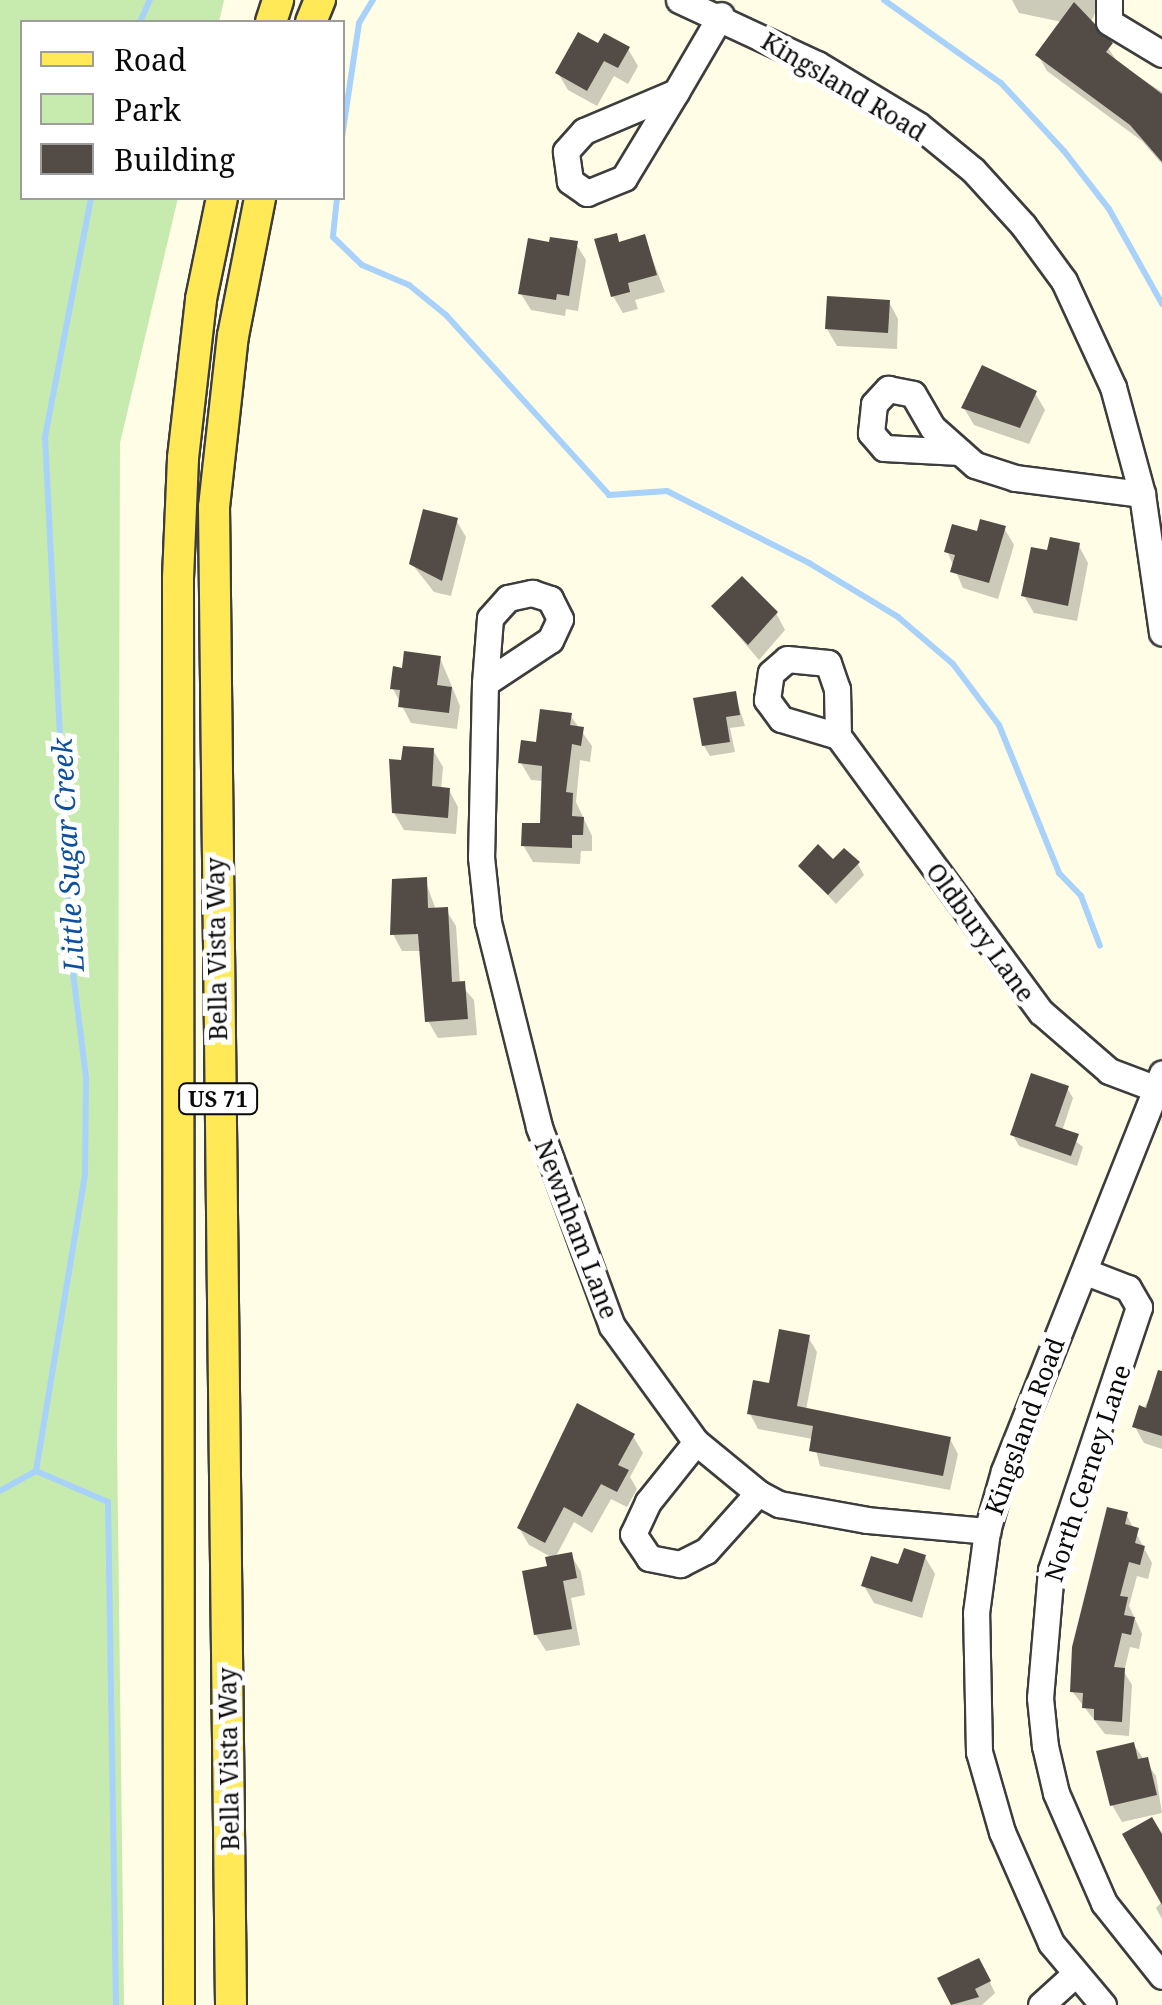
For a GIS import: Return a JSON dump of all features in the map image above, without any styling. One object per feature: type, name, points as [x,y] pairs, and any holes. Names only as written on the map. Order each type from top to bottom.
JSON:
[{"type":"main road","name":"Bella Vista Way","points":[[179,2005],[178,578],[195,352],[222,200]]},
{"type":"main road","name":"Bella Vista Way","points":[[231,2005],[214,508],[233,336],[260,200]]},
{"type":"street","name":"Kingsland Road","points":[[680,0],[720,16],[918,126],[973,170],[1023,225],[1064,282],[1114,387],[1142,494],[1162,633]]},
{"type":"street","points":[[1110,0],[1109,22],[1162,54]]},
{"type":"street","points":[[676,92],[584,132],[566,151],[570,181],[587,193],[624,178],[676,92],[720,16]]},
{"type":"street","points":[[960,452],[1015,478],[1142,494]]},
{"type":"street","name":"Newnham Lane","points":[[485,683],[480,857],[488,922],[538,1128],[612,1326],[696,1442],[758,1493],[779,1504],[867,1520],[987,1531]]},
{"type":"street","name":"Oldbury Lane","points":[[838,736],[1040,1012],[1108,1070],[1160,1081]]},
{"type":"street","name":"Kingsland Road","points":[[1102,2005],[1074,1975],[1028,1896],[980,1752],[976,1613],[987,1531],[1035,1383],[1150,1147],[1160,1081]]},
{"type":"street","name":"North Cerney Lane","points":[[1086,1272],[1128,1288],[1140,1307],[1051,1570],[1040,1698],[1045,1746],[1062,1812],[1104,1903],[1162,1976]]},
{"type":"street","points":[[696,1442],[648,1502],[634,1534],[649,1558],[680,1564],[706,1551],[758,1493]]},
{"type":"street","points":[[1041,2005],[1074,1975]]},
{"type":"green space","points":[[0,0],[224,0],[219,20],[20,20],[20,200],[178,200],[120,443],[117,1441],[124,2005],[0,2005]]},
{"type":"building","points":[[1074,2],[1113,43],[1106,52],[1162,94],[1162,162],[1130,125],[1035,55]]},
{"type":"building","points":[[578,32],[598,43],[604,33],[630,47],[618,68],[604,61],[587,91],[555,73]]},
{"type":"building","points":[[617,233],[619,242],[645,234],[657,275],[628,283],[630,292],[611,297],[594,239]]},
{"type":"building","points":[[550,237],[578,241],[569,296],[557,294],[556,300],[518,294],[528,238],[549,242]]},
{"type":"building","points":[[827,296],[890,300],[888,333],[825,329]]},
{"type":"building","points":[[982,365],[1037,391],[1020,428],[961,408]]},
{"type":"building","points":[[423,509],[458,518],[442,581],[409,564]]},
{"type":"building","points":[[980,519],[1006,526],[989,583],[950,572],[955,555],[944,552],[952,524],[977,531]]},
{"type":"building","points":[[1050,537],[1080,543],[1068,606],[1021,596],[1031,547],[1047,550]]},
{"type":"building","points":[[742,576],[778,612],[748,645],[711,606]]},
{"type":"building","points":[[404,651],[441,656],[437,685],[452,687],[449,713],[398,707],[400,690],[390,689],[393,666],[402,668]]},
{"type":"building","points":[[736,691],[740,715],[726,717],[730,742],[702,746],[693,698]]},
{"type":"building","points":[[540,709],[572,713],[570,725],[584,727],[581,746],[572,744],[566,792],[573,793],[572,816],[584,817],[583,835],[572,835],[572,848],[521,846],[522,823],[540,823],[542,766],[518,763],[521,740],[536,742]]},
{"type":"building","points":[[403,746],[434,748],[432,786],[450,788],[448,818],[392,813],[389,759],[401,760]]},
{"type":"building","points":[[818,844],[833,859],[844,848],[860,862],[828,895],[798,866]]},
{"type":"building","points":[[427,877],[428,908],[448,907],[452,982],[465,981],[468,1019],[425,1022],[418,934],[390,935],[392,879]]},
{"type":"building","points":[[1031,1073],[1069,1086],[1055,1126],[1079,1134],[1071,1156],[1010,1135]]},
{"type":"building","points":[[779,1329],[810,1335],[797,1406],[951,1437],[943,1476],[809,1451],[813,1426],[747,1414],[753,1380],[769,1383]]},
{"type":"building","points":[[1158,1370],[1162,1371],[1162,1436],[1132,1427],[1139,1405],[1146,1408]]},
{"type":"building","points":[[577,1403],[635,1434],[618,1465],[629,1470],[617,1492],[601,1484],[582,1517],[564,1507],[545,1543],[517,1528]]},
{"type":"building","points":[[1107,1507],[1128,1512],[1125,1524],[1139,1528],[1135,1543],[1145,1546],[1140,1565],[1129,1562],[1120,1596],[1128,1597],[1124,1615],[1135,1617],[1131,1635],[1122,1633],[1114,1667],[1125,1668],[1122,1722],[1094,1720],[1094,1709],[1082,1708],[1083,1693],[1070,1692],[1072,1647]]},
{"type":"building","points":[[904,1548],[926,1555],[912,1602],[861,1586],[871,1556],[898,1564]]},
{"type":"building","points":[[572,1552],[577,1578],[563,1581],[572,1629],[534,1635],[522,1571],[547,1566],[545,1557]]},
{"type":"building","points":[[1134,1742],[1138,1759],[1148,1757],[1157,1795],[1110,1806],[1096,1751]]},
{"type":"building","points":[[1152,1817],[1162,1834],[1162,1905],[1122,1834]]},
{"type":"building","points":[[979,1958],[991,1981],[975,1989],[979,1997],[951,2005],[937,1978]]},
{"type":"waterway","name":"Little Sugar Creek","points":[[141,20],[150,0]]},
{"type":"waterway","points":[[345,117],[359,23],[373,0]]},
{"type":"waterway","points":[[884,0],[1001,83],[1064,151],[1109,209],[1162,304]]},
{"type":"waterway","name":"Little Sugar Creek","points":[[0,1491],[36,1471],[85,1175],[86,1077],[71,957],[45,437],[91,200]]},
{"type":"waterway","points":[[337,200],[333,237],[362,265],[409,285],[446,315],[609,495],[667,491],[809,563],[898,617],[953,664],[999,725],[1059,873],[1081,896],[1100,946]]},
{"type":"waterway","points":[[36,1471],[108,1502],[116,2005]]}]
